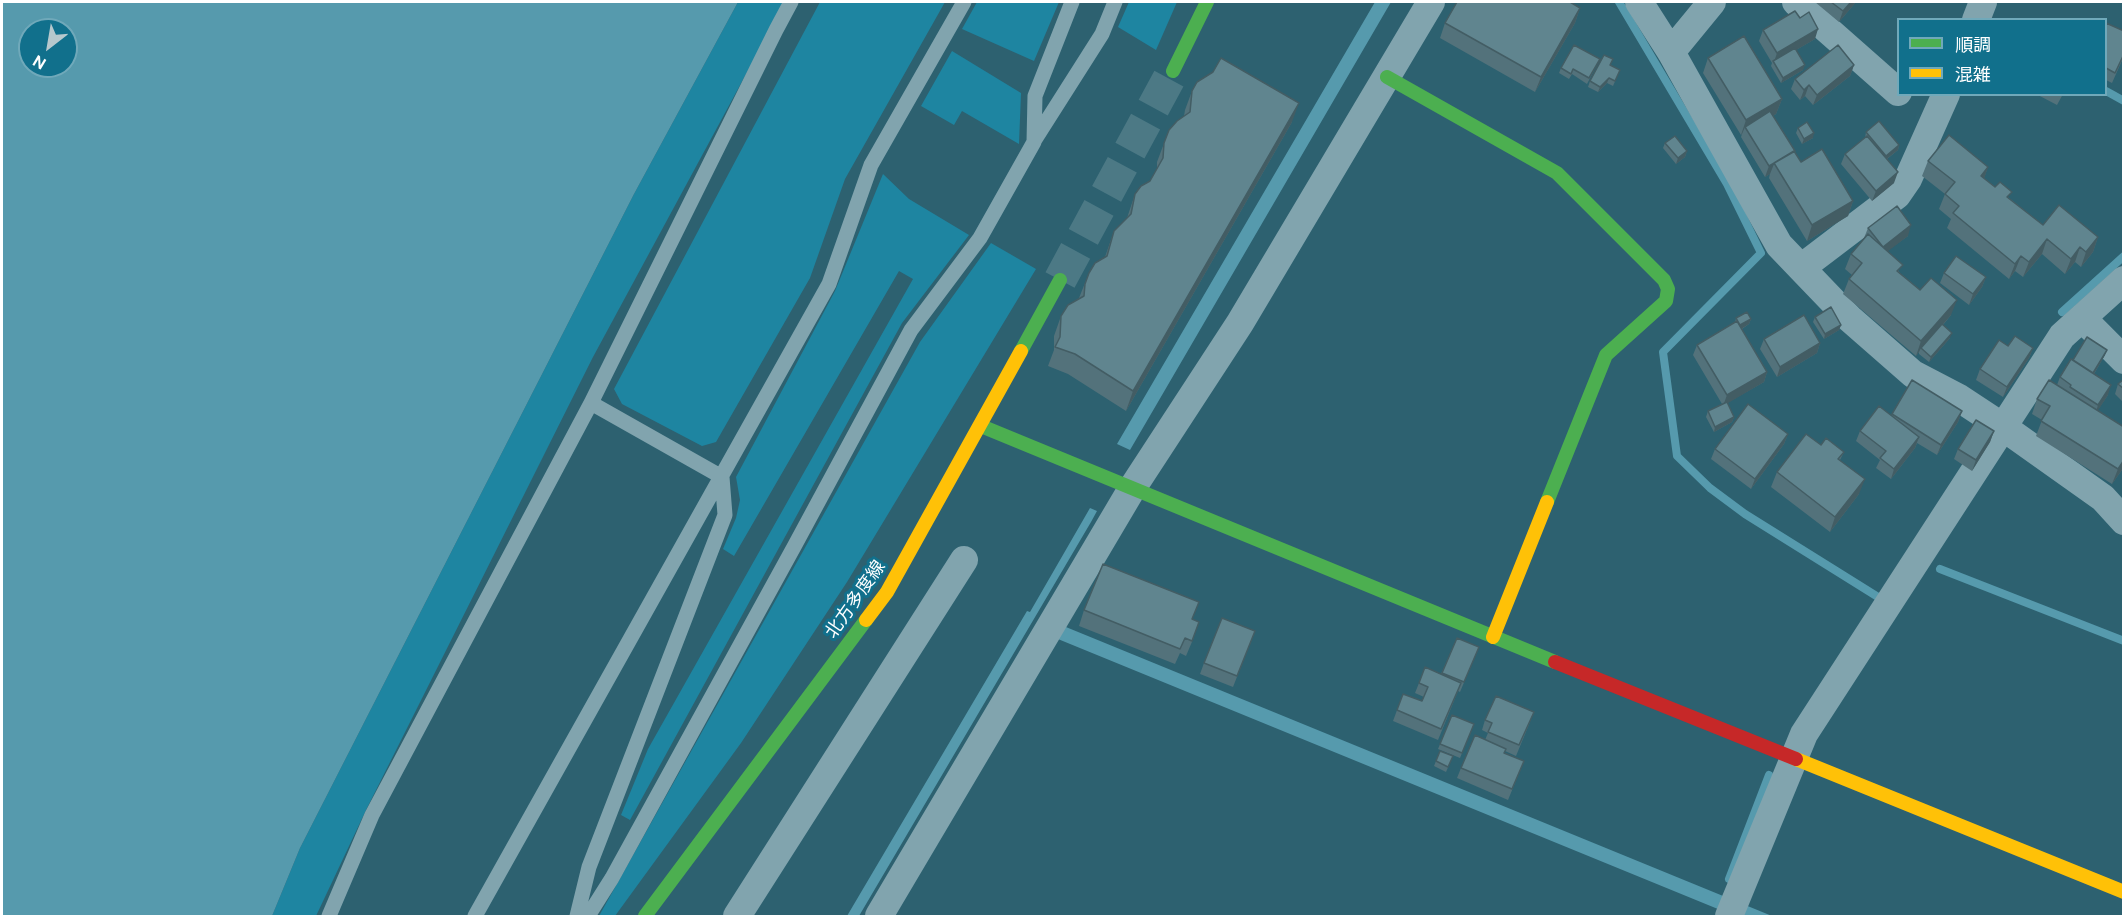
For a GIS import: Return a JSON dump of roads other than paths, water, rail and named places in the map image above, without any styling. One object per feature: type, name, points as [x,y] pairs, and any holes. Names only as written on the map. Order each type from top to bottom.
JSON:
[{"type":"street","points":[[1173,70],[1207,2]]},
{"type":"street","points":[[879,916],[1132,487],[1240,323],[1431,2]]},
{"type":"street","points":[[1639,2],[1671,52],[1779,245],[1850,318],[1913,374],[1959,398],[2003,427],[2103,498],[2124,521]]},
{"type":"street","points":[[1671,52],[1712,2]]},
{"type":"street","points":[[1796,2],[1897,90]]},
{"type":"street","points":[[1977,18],[1983,2]]},
{"type":"street","points":[[1386,77],[1557,173],[1664,280],[1668,289],[1666,301],[1606,355],[1493,637]]},
{"type":"street","points":[[1801,268],[1897,195],[1908,179],[1942,106],[1911,103],[1903,96]]},
{"type":"street","name":"北方多度線","points":[[645,916],[887,592],[1060,280]]},
{"type":"street","points":[[1733,906],[1804,735],[2062,336],[2124,280]]},
{"type":"street","points":[[2082,318],[2124,360]]},
{"type":"street","points":[[981,426],[1493,637],[2124,892]]},
{"type":"street","points":[[737,916],[964,560]]},
{"type":"lane","points":[[329,916],[372,815],[526,522],[591,404],[791,2]]},
{"type":"lane","points":[[475,916],[829,284],[872,165],[964,2]]},
{"type":"lane","points":[[1034,142],[1035,96],[1072,2]]},
{"type":"lane","points":[[588,916],[612,878],[761,608],[911,330],[980,238],[1034,142],[1102,34],[1115,2]]},
{"type":"lane","points":[[591,404],[722,477]]},
{"type":"lane","points":[[577,916],[589,867],[725,515],[722,477]]},
{"type":"waterway","points":[[1619,2],[1727,184],[1761,253],[1663,352],[1677,456],[1710,488],[1745,514],[1878,597]]},
{"type":"waterway","points":[[2107,92],[2124,101]]},
{"type":"waterway","points":[[2062,312],[2124,256]]},
{"type":"waterway","points":[[1940,569],[2124,641]]},
{"type":"waterway","points":[[1729,879],[1769,775]]},
{"type":"tunnel","points":[[1060,280],[1173,71]]}]
